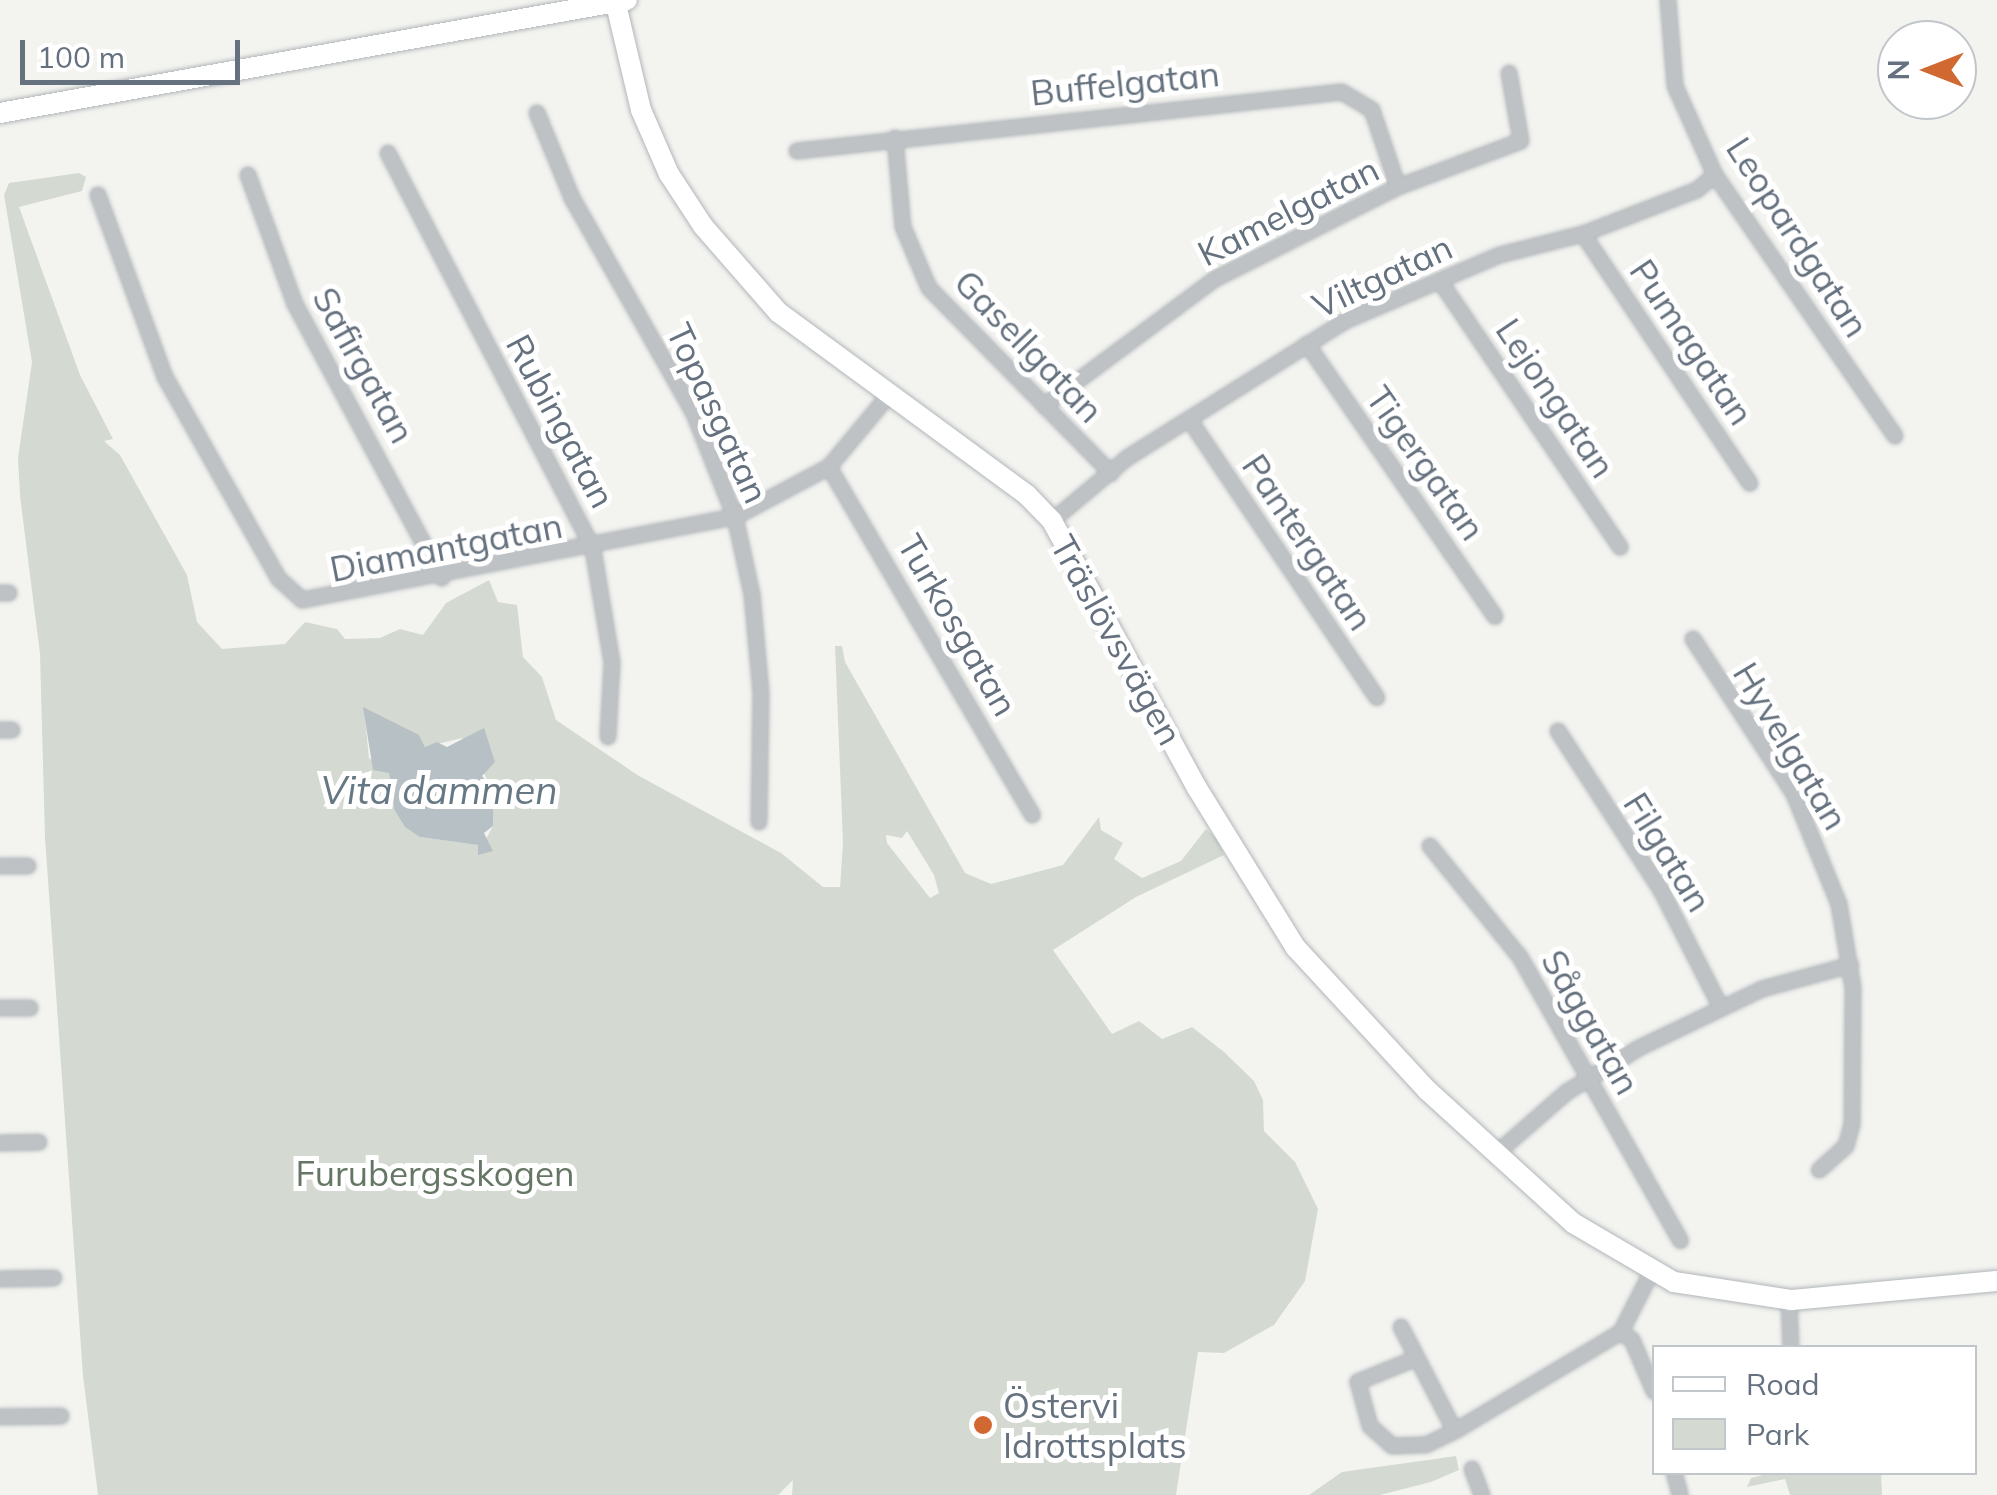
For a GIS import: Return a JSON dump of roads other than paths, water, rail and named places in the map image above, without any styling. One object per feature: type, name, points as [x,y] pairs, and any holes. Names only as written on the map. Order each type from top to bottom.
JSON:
[{"type":"street","points":[[0,113],[619,0]]},
{"type":"street","name":"Träslövsvägen","points":[[619,0],[641,110],[686,203],[778,312],[1052,521],[1197,788],[1296,948],[1382,1046],[1572,1223],[1651,1273],[1732,1296],[1788,1300],[1997,1281]]},
{"type":"street","name":"Leopardgatan","points":[[1668,0],[1675,86],[1715,175],[1895,436]]},
{"type":"street","name":"Kamelgatan","points":[[1044,406],[1216,278],[1398,187],[1521,141],[1509,74]]},
{"type":"street","name":"Buffelgatan","points":[[797,151],[1342,92],[1372,110],[1398,187]]},
{"type":"street","name":"Topasgatan","points":[[537,113],[572,198],[694,414],[735,517],[752,594],[761,693],[760,822]]},
{"type":"street","name":"Gasellgatan","points":[[895,138],[903,226],[921,274],[952,318],[1111,473]]},
{"type":"street","name":"Rubingatan","points":[[388,153],[593,549],[612,664],[608,737]]},
{"type":"street","name":"Viltgatan","points":[[1052,521],[1111,473],[1189,419],[1307,344],[1408,290],[1442,284],[1500,254],[1583,234],[1697,190],[1715,175]]},
{"type":"street","name":"Safirgatan","points":[[248,176],[294,304],[442,578]]},
{"type":"street","name":"Diamantgatan","points":[[98,194],[165,378],[288,591],[319,602],[735,517],[829,467],[888,395]]},
{"type":"street","name":"Pumagatan","points":[[1583,234],[1750,482]]},
{"type":"street","name":"Lejongatan","points":[[1442,284],[1620,546]]},
{"type":"street","name":"Tigergatan","points":[[1307,344],[1495,617]]},
{"type":"street","name":"Pantergatan","points":[[1189,419],[1377,698]]},
{"type":"street","name":"Turkosgatan","points":[[829,467],[1032,815]]},
{"type":"street","name":"Hyvelgatan","points":[[1693,639],[1794,794],[1828,869],[1851,965],[1850,1136],[1819,1170]]},
{"type":"street","name":"Filgatan","points":[[1558,731],[1661,890],[1722,1008]]},
{"type":"street","name":"Såggatan","points":[[1430,846],[1520,957],[1680,1241]]},
{"type":"street","points":[[0,866],[28,866]]},
{"type":"street","points":[[1497,1153],[1590,1077],[1722,1008],[1851,965]]},
{"type":"street","points":[[0,1008],[30,1008]]},
{"type":"street","points":[[0,1143],[39,1142]]},
{"type":"street","points":[[1417,1358],[1399,1360],[1358,1382],[1370,1426],[1392,1446],[1426,1445],[1455,1432],[1621,1332],[1651,1273]]},
{"type":"street","points":[[0,1279],[54,1278]]},
{"type":"street","points":[[1788,1300],[1790,1345]]},
{"type":"street","points":[[1401,1327],[1455,1432]]},
{"type":"street","points":[[1621,1332],[1632,1340],[1652,1386]]},
{"type":"street","points":[[0,1417],[62,1416]]},
{"type":"street","points":[[1472,1469],[1482,1495]]},
{"type":"water","name":"Vita dammen","points":[[363,707],[419,735],[425,747],[437,742],[447,747],[484,728],[495,762],[482,776],[494,790],[493,826],[484,833],[493,851],[478,855],[478,845],[420,837],[405,827],[394,809],[389,773],[373,770]]},
{"type":"place","name":"Östervi Idrottsplats","points":[[983,1425]]},
{"type":"park label","name":"Furubergsskogen","points":[[435,1173]]}]
